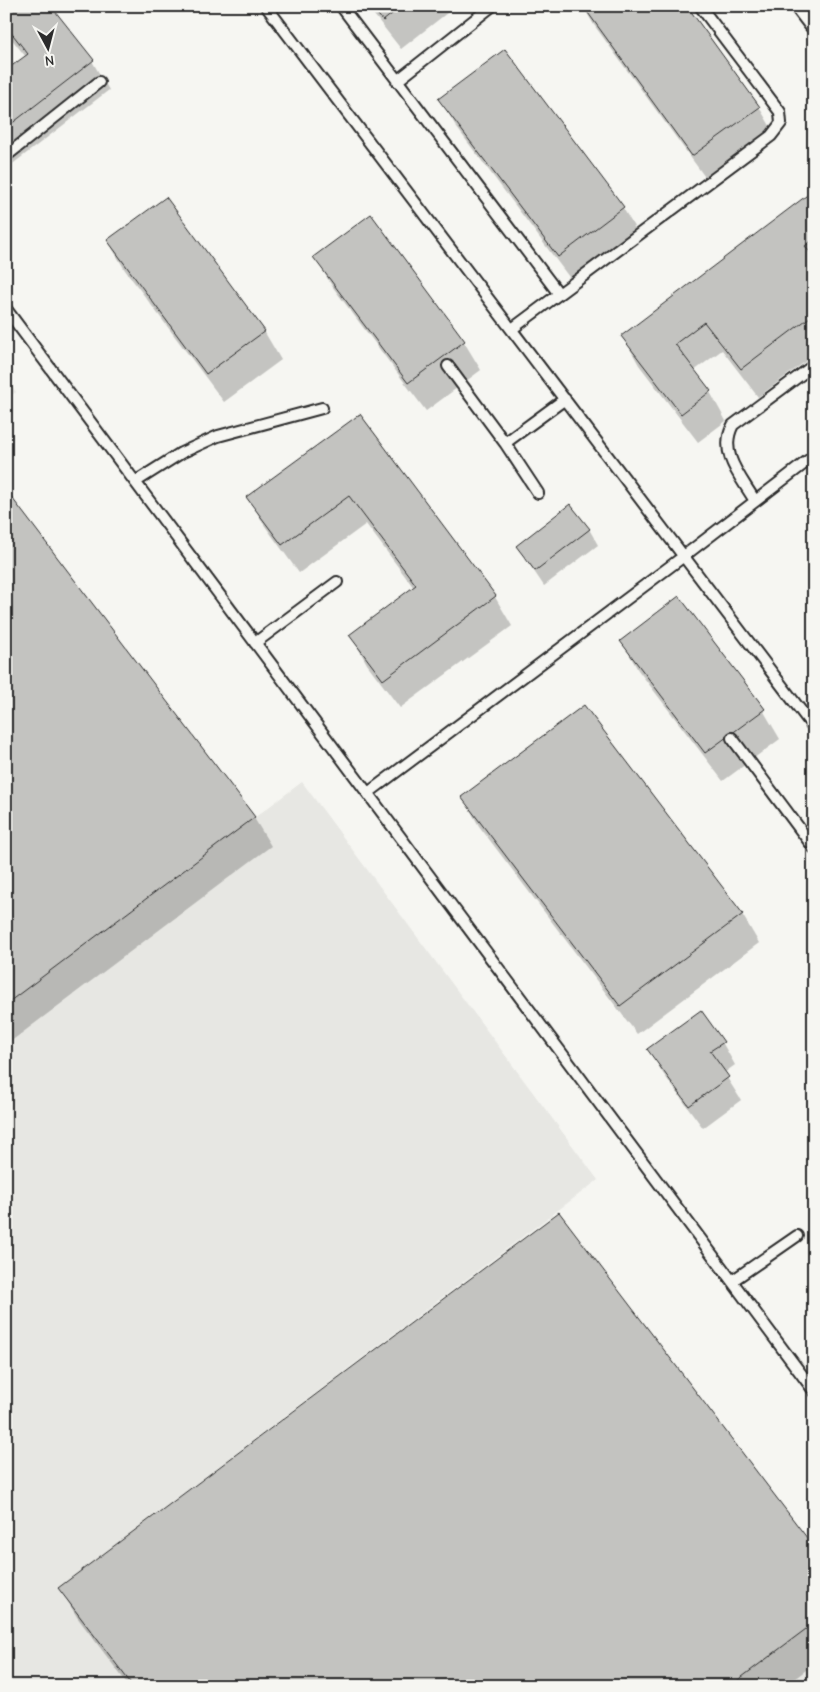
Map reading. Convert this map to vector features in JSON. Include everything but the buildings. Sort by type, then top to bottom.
[{"type":"street","points":[[801,6],[814,23]]},
{"type":"lane","points":[[266,6],[814,728]]},
{"type":"lane","points":[[341,6],[559,294]]},
{"type":"lane","points":[[397,81],[492,6]]},
{"type":"lane","points":[[512,330],[771,136],[781,123],[780,112],[700,6]]},
{"type":"lane","points":[[6,156],[99,82]]},
{"type":"lane","points":[[6,310],[814,1391]]},
{"type":"lane","points":[[755,501],[733,465],[727,449],[726,438],[733,425],[814,365]]},
{"type":"lane","points":[[448,366],[505,443],[538,493]]},
{"type":"lane","points":[[505,443],[565,400]]},
{"type":"lane","points":[[135,482],[181,453],[218,436],[322,408]]},
{"type":"lane","points":[[368,793],[814,456]]},
{"type":"lane","points":[[255,643],[337,582]]},
{"type":"lane","points":[[732,738],[814,848]]},
{"type":"lane","points":[[732,1281],[797,1236]]},
{"type":"shaded area","points":[[6,378],[16,392],[6,399]]},
{"type":"shaded area","points":[[302,782],[598,1180],[59,1587],[133,1686],[6,1686],[6,1004]]},
{"type":"shaded area","points":[[814,1623],[814,1686],[730,1686]]}]
